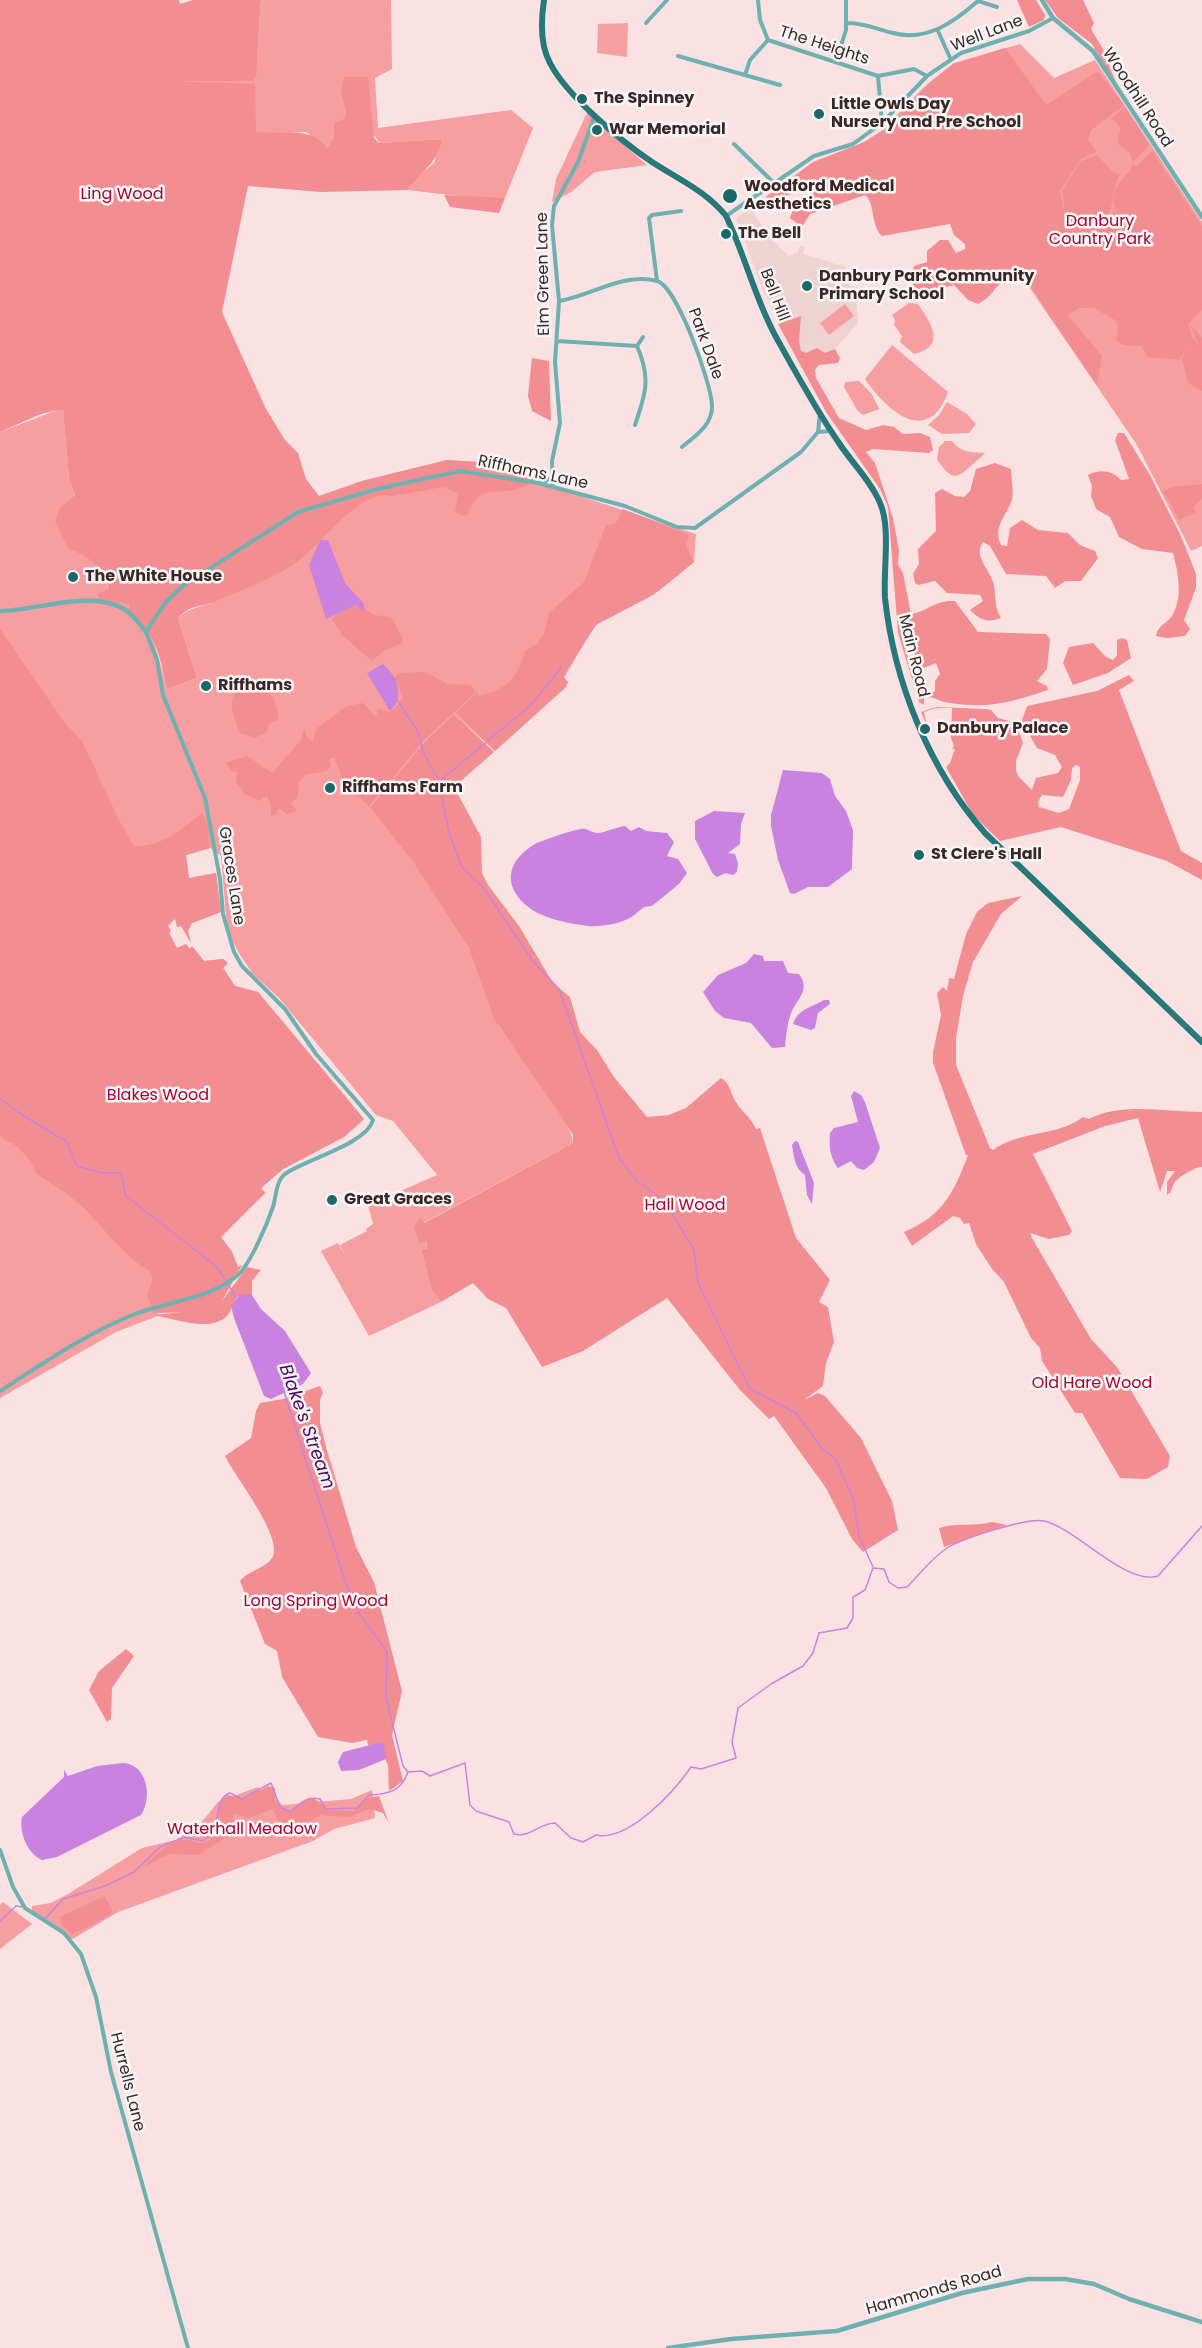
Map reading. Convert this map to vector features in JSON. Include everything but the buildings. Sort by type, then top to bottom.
[{"type":"main road","points":[[544,0],[542,30],[549,62],[559,77],[595,114]]},
{"type":"main road","name":"Bell Hill","points":[[595,114],[651,161],[714,201],[726,216],[764,312],[831,431]]},
{"type":"main road","name":"Main Road","points":[[831,431],[880,503],[884,524],[885,600],[899,664],[914,712],[944,776],[968,814],[985,833],[1202,1042]]},
{"type":"street","points":[[646,23],[667,0]]},
{"type":"street","name":"The Heights","points":[[758,0],[760,20],[768,40],[878,76],[914,69],[927,76]]},
{"type":"street","points":[[836,61],[847,22],[846,0]]},
{"type":"street","name":"Woodhill Road","points":[[1042,0],[1053,18],[1093,51],[1202,217]]},
{"type":"street","points":[[847,22],[865,23],[899,34],[938,31],[954,22],[978,1],[997,7]]},
{"type":"street","name":"Well Lane","points":[[726,216],[814,156],[853,144],[882,123],[927,76],[951,60],[979,46],[1029,31],[1053,18]]},
{"type":"street","points":[[938,31],[951,60]]},
{"type":"street","points":[[744,75],[750,60],[768,40]]},
{"type":"street","points":[[678,56],[780,85]]},
{"type":"street","name":"The Heights","points":[[878,76],[882,123]]},
{"type":"street","name":"Elm Green Lane","points":[[553,487],[552,461],[560,423],[555,374],[559,301],[552,225],[554,206],[578,162],[595,114]]},
{"type":"street","points":[[734,144],[773,182]]},
{"type":"street","points":[[559,301],[580,298],[607,286],[631,280],[657,281],[649,218],[652,215],[681,211]]},
{"type":"street","name":"Park Dale","points":[[657,281],[664,285],[675,298],[707,381],[712,406],[706,427],[681,447]]},
{"type":"street","points":[[637,346],[644,337]]},
{"type":"street","points":[[557,341],[637,346]]},
{"type":"street","points":[[635,425],[646,393],[646,367],[637,346]]},
{"type":"street","points":[[820,412],[818,432],[831,431]]},
{"type":"street","name":"Riffhams Lane","points":[[146,632],[165,603],[184,585],[298,512],[376,489],[460,471],[538,483],[625,506],[677,527],[695,528],[801,452],[818,432]]},
{"type":"street","points":[[538,483],[554,478]]},
{"type":"street","points":[[0,611],[15,611],[60,601],[105,603],[124,609],[146,632]]},
{"type":"street","name":"Graces Lane","points":[[0,1391],[104,1328],[142,1311],[193,1299],[237,1276],[246,1265],[266,1225],[282,1177],[304,1163],[347,1143],[372,1125],[373,1120],[316,1054],[285,1009],[242,966],[234,952],[223,914],[220,879],[205,798],[163,695],[157,660],[146,632]]},
{"type":"street","name":"Hurrells Lane","points":[[0,1850],[13,1887],[25,1908],[64,1933],[81,1954],[96,1997],[111,2072],[188,2348]]},
{"type":"street","name":"Hammonds Road","points":[[668,2348],[731,2339],[837,2331],[962,2293],[1028,2279],[1065,2279],[1094,2284],[1129,2300],[1202,2322]]},
{"type":"shaded area","name":"Danbury Park Community Primary School","points":[[750,208],[772,240],[789,256],[798,252],[800,245],[805,247],[803,254],[846,267],[844,276],[849,285],[855,287],[858,323],[833,351],[805,363],[778,319],[764,293],[736,218]]},
{"type":"shaded area","points":[[320,540],[328,540],[345,583],[364,604],[364,612],[356,605],[326,619],[309,565]]},
{"type":"shaded area","points":[[383,664],[393,675],[398,687],[397,700],[390,711],[367,673]]},
{"type":"shaded area","points":[[783,770],[822,773],[830,779],[835,796],[846,811],[853,830],[852,869],[828,887],[808,887],[794,894],[790,893],[778,860],[771,826],[771,815]]},
{"type":"shaded area","points":[[714,811],[745,813],[741,824],[740,844],[728,853],[735,854],[738,863],[737,872],[733,875],[726,873],[717,877],[713,874],[695,839],[695,821]]},
{"type":"shaded area","points":[[625,826],[631,831],[639,827],[646,831],[667,833],[674,842],[667,856],[678,859],[687,873],[679,884],[652,906],[643,908],[628,919],[617,923],[588,926],[559,921],[537,913],[515,893],[511,875],[513,867],[525,851],[535,844],[576,830],[585,829],[598,833]]},
{"type":"shaded area","points":[[754,954],[763,956],[764,961],[783,961],[788,973],[799,974],[804,985],[802,994],[791,1013],[785,1047],[772,1048],[751,1023],[724,1018],[715,1011],[703,992],[718,975],[746,963]]},
{"type":"shaded area","points":[[824,1000],[829,1000],[830,1004],[818,1013],[815,1028],[811,1030],[793,1024],[801,1012]]},
{"type":"shaded area","points":[[854,1091],[861,1095],[865,1102],[880,1148],[874,1162],[864,1170],[857,1168],[851,1161],[838,1168],[833,1160],[830,1147],[830,1133],[834,1128],[858,1122],[851,1096]]},
{"type":"shaded area","points":[[795,1141],[798,1142],[814,1183],[812,1204],[807,1195],[805,1175],[797,1166],[794,1158],[792,1145]]},
{"type":"shaded area","points":[[240,1294],[252,1295],[261,1309],[285,1331],[311,1373],[303,1384],[271,1399],[264,1396],[231,1306]]},
{"type":"shaded area","points":[[378,1743],[384,1744],[386,1759],[359,1770],[341,1771],[338,1762],[343,1752]]},
{"type":"shaded area","points":[[123,1763],[138,1769],[146,1783],[147,1799],[141,1815],[57,1857],[42,1860],[32,1853],[23,1836],[22,1817],[64,1777],[64,1770],[68,1776],[97,1766]]},
{"type":"green space","name":"Ling Wood","points":[[0,0],[179,0],[180,4],[193,0],[261,0],[256,77],[253,81],[170,81],[255,84],[256,132],[295,132],[314,136],[327,148],[334,137],[334,123],[344,118],[346,113],[341,94],[344,77],[368,77],[374,138],[379,143],[442,139],[433,160],[408,190],[321,192],[248,186],[222,312],[266,409],[285,440],[298,453],[306,479],[319,496],[362,481],[447,460],[495,463],[548,475],[517,489],[490,492],[480,496],[467,515],[463,516],[455,512],[458,493],[443,487],[367,500],[289,567],[238,592],[183,613],[178,618],[197,678],[167,689],[156,646],[145,628],[127,612],[130,605],[121,602],[117,606],[98,599],[99,593],[109,589],[103,573],[89,559],[68,548],[55,521],[61,506],[75,495],[69,478],[63,409],[41,414],[0,432]]},
{"type":"green space","points":[[261,0],[391,0],[392,69],[375,78],[378,128],[511,110],[533,128],[505,198],[475,198],[408,190],[417,177],[434,163],[442,139],[380,143],[341,94],[346,113],[344,118],[334,123],[334,137],[327,148],[306,132],[256,133],[183,83],[166,81],[246,81],[257,60]]},
{"type":"green space","points":[[1017,0],[1036,0],[1045,15],[1044,20],[1029,27]]},
{"type":"green space","points":[[1045,0],[1083,0],[1094,23],[1091,29],[1103,49],[1120,93],[1092,44],[1058,18]]},
{"type":"green space","points":[[628,23],[627,57],[597,53],[598,24]]},
{"type":"green space","name":"Danbury Country Park","points":[[1020,44],[1054,78],[1095,60],[1202,222],[1202,546],[1191,551],[1137,445],[1025,281],[977,204],[892,120],[922,89],[954,63]]},
{"type":"green space","name":"Danbury Country Park","points":[[1005,48],[1046,105],[1098,71],[1122,103],[1123,106],[1091,130],[1088,140],[1097,152],[1081,159],[1060,191],[1068,232],[1062,191],[1081,161],[1097,155],[1114,173],[1120,174],[1108,214],[1099,215],[1099,220],[1111,226],[1113,209],[1119,220],[1114,203],[1117,187],[1131,170],[1131,165],[1137,166],[1152,151],[1202,226],[1202,310],[1188,324],[1192,337],[1199,346],[1190,324],[1202,338],[1202,391],[1188,383],[1182,359],[1189,343],[1180,360],[1147,357],[1142,346],[1123,345],[1116,340],[1118,325],[1115,320],[1094,308],[1079,308],[1068,315],[1102,356],[1097,385],[1054,322],[1057,320],[1053,321],[1024,275],[1016,275],[1003,280],[978,304],[968,300],[954,285],[931,291],[921,297],[916,296],[911,279],[914,266],[927,262],[927,251],[940,240],[948,240],[956,253],[965,249],[965,244],[954,235],[950,224],[882,236],[876,226],[871,204],[865,195],[810,214],[802,227],[790,218],[794,206],[817,190],[810,180],[784,198],[788,205],[780,211],[766,197],[763,199],[813,162],[864,142],[891,125],[930,82],[953,64]]},
{"type":"green space","points":[[1125,107],[1149,145],[1133,162],[1129,152],[1119,145],[1118,136],[1121,129],[1114,120],[1110,119]]},
{"type":"green space","points":[[587,113],[647,165],[595,172],[571,192],[552,202],[556,179]]},
{"type":"green space","points":[[444,195],[505,198],[499,213],[450,207]]},
{"type":"green space","points":[[909,303],[918,304],[933,333],[931,345],[914,354],[900,342],[902,336],[894,325],[895,320],[892,315]]},
{"type":"green space","points":[[845,304],[854,316],[829,335],[820,323]]},
{"type":"green space","points":[[801,316],[799,341],[801,351],[806,353],[817,348],[825,353],[835,349],[840,358],[838,363],[819,365],[815,370],[816,378],[839,418],[866,430],[883,425],[894,427],[903,434],[920,433],[930,437],[933,450],[929,453],[873,449],[866,452],[875,463],[893,518],[899,550],[898,564],[903,573],[911,614],[941,602],[955,601],[978,632],[1046,634],[1050,639],[1047,669],[1037,681],[1047,686],[1048,690],[989,705],[964,705],[928,697],[924,697],[924,705],[919,702],[898,633],[888,507],[880,489],[826,412],[778,324]],"holes":[[[903,616],[909,624],[911,646],[921,669],[936,663],[940,674],[935,681],[935,691],[928,696],[918,683],[908,658],[902,632]]]},
{"type":"green space","points":[[892,345],[948,392],[940,409],[930,418],[918,421],[895,412],[865,379]]},
{"type":"green space","points":[[532,358],[549,361],[551,421],[532,411],[528,396]]},
{"type":"green space","points":[[859,381],[872,394],[879,409],[863,415],[857,410],[844,387],[845,382]]},
{"type":"green space","points":[[947,402],[967,414],[976,424],[969,433],[942,434],[928,425],[939,415]]},
{"type":"green space","points":[[63,408],[69,478],[75,495],[61,506],[99,566],[109,589],[121,602],[130,605],[135,617],[153,637],[167,689],[197,678],[178,618],[219,599],[274,566],[327,530],[360,503],[321,496],[362,481],[447,460],[495,463],[549,486],[696,534],[694,562],[659,591],[601,621],[593,628],[564,678],[568,682],[566,687],[495,751],[454,714],[428,738],[370,807],[410,855],[458,929],[473,957],[493,1014],[505,1035],[555,1105],[571,1133],[573,1143],[423,1223],[421,1218],[427,1248],[421,1250],[432,1291],[441,1302],[369,1336],[321,1251],[338,1243],[346,1257],[340,1245],[367,1231],[366,1229],[373,1224],[368,1205],[437,1175],[393,1121],[376,1115],[279,998],[253,974],[240,955],[231,938],[226,916],[221,856],[210,848],[186,855],[189,878],[216,873],[221,912],[192,923],[188,931],[191,943],[181,926],[177,927],[176,919],[173,919],[168,926],[177,948],[186,944],[190,949],[192,946],[204,961],[223,959],[228,963],[223,968],[235,986],[258,992],[364,1119],[344,1137],[283,1169],[261,1188],[265,1193],[221,1237],[232,1252],[238,1267],[242,1265],[195,1312],[156,1313],[160,1315],[116,1332],[0,1398],[0,432]]},
{"type":"green space","points":[[1118,433],[1124,433],[1150,475],[1181,536],[1196,574],[1196,588],[1184,620],[1190,629],[1185,636],[1167,638],[1156,636],[1159,629],[1173,614],[1178,600],[1178,576],[1173,553],[1142,549],[1119,537],[1110,517],[1096,509],[1091,496],[1092,486],[1088,475],[1092,473],[1101,471],[1114,474],[1121,480],[1129,479],[1115,440]]},
{"type":"green space","points":[[945,441],[952,441],[959,448],[967,451],[985,453],[959,475],[951,475],[937,460],[939,447]]},
{"type":"green space","points":[[995,463],[1011,469],[1013,488],[1010,505],[999,526],[1001,545],[1007,546],[1010,528],[1022,520],[1038,530],[1068,533],[1080,545],[1095,551],[1098,558],[1081,581],[1065,581],[1055,588],[1046,576],[1006,574],[990,546],[983,542],[980,547],[981,557],[993,582],[997,609],[1001,618],[988,620],[977,616],[970,610],[983,601],[980,595],[947,593],[935,581],[918,585],[915,583],[913,574],[919,564],[918,549],[936,531],[935,493],[942,489],[955,496],[964,497],[970,491],[976,469]]},
{"type":"green space","points":[[1202,484],[1202,499],[1193,507],[1196,513],[1179,520],[1163,491],[1174,487]]},
{"type":"green space","points":[[623,509],[689,535],[686,546],[694,562],[653,595],[596,625],[563,676],[568,682],[566,687],[495,751],[456,713],[477,693],[479,696],[497,690],[515,676],[525,651],[537,644],[544,634],[549,613],[584,582],[606,525],[616,523]]},
{"type":"green space","points":[[356,605],[361,606],[363,612],[364,608],[374,615],[391,617],[403,639],[401,644],[383,651],[372,661],[342,635],[332,619],[340,610]]},
{"type":"green space","name":"Blakes Wood","points":[[0,629],[65,723],[82,741],[118,818],[134,846],[144,846],[162,840],[179,831],[202,813],[208,827],[210,848],[186,855],[189,878],[216,873],[221,912],[192,923],[188,931],[191,943],[181,926],[177,927],[175,919],[168,926],[171,931],[169,933],[177,948],[186,944],[190,949],[192,946],[204,961],[223,959],[228,963],[223,968],[235,986],[258,992],[364,1119],[344,1137],[283,1169],[261,1188],[265,1193],[221,1237],[232,1252],[238,1267],[242,1265],[222,1301],[247,1267],[261,1270],[252,1281],[252,1295],[238,1296],[226,1317],[210,1324],[191,1323],[154,1315],[182,1312],[153,1313],[147,1294],[153,1279],[150,1271],[125,1252],[79,1204],[36,1173],[30,1162],[14,1144],[0,1136]]},
{"type":"green space","points":[[1122,638],[1127,640],[1131,658],[1108,673],[1073,685],[1063,663],[1069,647],[1093,643],[1106,657],[1113,660],[1117,655],[1117,640]]},
{"type":"green space","points":[[425,672],[448,684],[470,685],[476,692],[425,739],[369,806],[344,783],[334,757],[329,760],[331,766],[327,771],[305,775],[299,782],[298,796],[291,803],[297,811],[287,814],[279,808],[275,815],[271,815],[271,805],[267,796],[259,801],[245,794],[236,782],[237,772],[231,771],[226,763],[247,756],[272,773],[301,740],[304,729],[308,739],[313,741],[316,729],[347,706],[363,703],[376,717],[378,709],[389,712],[396,708],[403,697],[394,678],[400,673]]},
{"type":"green space","points":[[1129,675],[1134,681],[1119,690],[1181,851],[1202,863],[1202,880],[1167,861],[1061,827],[1000,841],[973,815],[946,767],[955,749],[952,749],[954,746],[951,738],[952,708],[936,708],[924,712],[927,725],[921,712],[936,707],[986,709],[991,710],[998,718],[1016,723],[1023,743],[1016,761],[1016,770],[1018,776],[1032,790],[1036,778],[1058,773],[1062,767],[1055,755],[1037,748],[1026,729],[1022,720],[1027,706],[1097,691]],"holes":[[[1076,765],[1080,767],[1080,780],[1069,809],[1059,813],[1039,807],[1038,802],[1042,795],[1063,797],[1071,780],[1072,768]]]},
{"type":"green space","points":[[248,679],[267,688],[274,700],[279,719],[269,724],[267,732],[255,738],[240,733],[232,704],[236,691]]},
{"type":"green space","name":"Hall Wood","points":[[454,714],[494,752],[454,787],[481,837],[482,873],[488,885],[519,926],[553,983],[570,997],[580,1032],[597,1050],[614,1077],[647,1117],[669,1115],[686,1108],[721,1078],[727,1083],[738,1106],[756,1129],[760,1128],[796,1238],[830,1280],[819,1302],[828,1307],[834,1342],[826,1363],[823,1386],[804,1400],[818,1393],[825,1396],[861,1438],[892,1501],[898,1530],[863,1552],[852,1539],[826,1488],[774,1416],[769,1419],[740,1390],[667,1298],[583,1351],[542,1367],[506,1308],[488,1299],[473,1283],[441,1302],[432,1291],[421,1250],[427,1248],[426,1241],[419,1243],[414,1226],[421,1217],[424,1223],[573,1143],[573,1135],[494,1019],[469,948],[414,863],[370,807],[428,738]]},
{"type":"green space","name":"Old Hare Wood","points":[[1022,896],[1001,914],[973,962],[963,996],[956,1038],[956,1065],[990,1148],[993,1150],[1015,1139],[1062,1128],[1083,1117],[1089,1119],[1116,1111],[1144,1109],[1202,1112],[1202,1167],[1180,1177],[1167,1195],[1167,1182],[1175,1171],[1167,1171],[1160,1192],[1138,1118],[1105,1126],[1033,1154],[1072,1231],[1069,1235],[1049,1239],[1030,1233],[1032,1238],[1091,1339],[1117,1367],[1170,1456],[1168,1467],[1147,1479],[1120,1478],[1082,1413],[1075,1413],[1042,1361],[1040,1348],[1031,1338],[1004,1282],[992,1269],[976,1244],[969,1223],[964,1224],[960,1218],[953,1216],[912,1246],[904,1232],[917,1226],[938,1210],[958,1180],[968,1155],[966,1155],[933,1063],[933,1052],[941,1015],[937,993],[943,987],[947,991],[949,978],[954,979],[966,934],[977,912],[988,903]]},
{"type":"green space","name":"Long Spring Wood","points":[[320,1386],[323,1392],[320,1400],[320,1423],[326,1447],[356,1547],[374,1582],[402,1691],[392,1735],[403,1781],[389,1791],[388,1764],[368,1745],[367,1740],[352,1743],[318,1737],[282,1677],[277,1651],[265,1644],[240,1581],[270,1560],[274,1547],[271,1534],[256,1506],[225,1456],[251,1438],[256,1411],[260,1403],[283,1399]]},
{"type":"green space","points":[[992,1522],[1007,1525],[944,1547],[939,1528]]},
{"type":"green space","points":[[126,1649],[134,1656],[112,1688],[111,1719],[107,1722],[89,1690],[99,1671]]},
{"type":"green space","points":[[268,1786],[275,1788],[276,1803],[291,1813],[302,1802],[310,1798],[317,1800],[328,1810],[353,1811],[368,1798],[379,1796],[389,1823],[383,1813],[370,1809],[349,1817],[320,1815],[297,1831],[277,1819],[273,1809],[249,1818],[233,1813],[233,1833],[198,1855],[169,1854],[144,1867],[163,1849],[175,1842],[187,1840],[201,1843],[210,1840],[218,1824],[219,1808],[223,1798],[228,1795],[245,1799]]},
{"type":"green space","name":"Waterhall Meadow","points":[[258,1787],[283,1805],[351,1799],[372,1790],[375,1818],[334,1829],[313,1841],[118,1912],[71,1940],[32,1912],[32,1906],[51,1903],[142,1848],[176,1840],[201,1823],[218,1802]]},
{"type":"green space","points":[[104,1896],[112,1909],[111,1915],[72,1935],[61,1923],[60,1917]]},
{"type":"green space","points":[[3,1902],[32,1924],[0,1949],[0,1905]]},
{"type":"waterway","points":[[561,668],[532,704],[439,782],[449,833],[462,867],[482,886],[532,960],[559,989],[619,1158],[637,1181],[658,1196],[672,1213],[694,1250],[698,1283],[750,1389],[796,1413],[821,1447],[836,1460],[853,1498],[859,1536],[873,1567]]},
{"type":"waterway","points":[[397,700],[418,732],[424,754],[439,781]]},
{"type":"waterway","name":"Blake's Stream","points":[[0,1098],[19,1113],[67,1142],[77,1166],[102,1173],[121,1173],[126,1196],[217,1267],[236,1297]]},
{"type":"waterway","name":"Blake's Stream","points":[[284,1392],[344,1578],[360,1615],[387,1651],[386,1697],[403,1766],[408,1772]]},
{"type":"waterway","points":[[42,1918],[46,1918],[63,1899],[105,1886],[134,1872],[160,1847],[185,1837],[203,1841],[214,1828],[221,1801],[225,1796],[230,1793],[242,1799],[271,1783],[280,1807],[291,1812],[300,1803],[311,1798],[320,1799],[326,1809],[357,1808],[369,1795],[388,1793],[398,1788],[408,1772],[422,1771],[430,1776],[465,1763],[470,1805],[476,1811],[509,1822],[514,1834],[525,1834],[544,1825],[555,1823],[571,1838],[583,1842],[596,1835],[609,1835],[622,1831],[636,1823],[662,1801],[691,1767],[701,1769],[736,1758],[732,1742],[738,1708],[771,1684],[803,1666],[813,1653],[819,1633],[847,1628],[853,1618],[853,1597],[865,1590],[873,1568],[884,1569],[889,1582],[898,1588],[907,1587],[936,1557],[955,1544],[980,1534],[1024,1522],[1044,1521],[1071,1534],[1131,1573],[1145,1577],[1158,1576],[1202,1526]]},
{"type":"waterway","points":[[0,1921],[16,1906],[23,1907]]},
{"type":"place","name":"The Spinney","points":[[582,99]]},
{"type":"place","name":"Little Owls Day Nursery and Pre School","points":[[819,114]]},
{"type":"place","name":"War Memorial","points":[[597,130]]},
{"type":"place","name":"Woodford Medical Aesthetics","points":[[730,196]]},
{"type":"place","name":"The Bell","points":[[726,234]]},
{"type":"place","name":"Danbury Park Community Primary School","points":[[807,286]]},
{"type":"place","name":"The White House","points":[[73,577]]},
{"type":"place","name":"Riffhams","points":[[206,686]]},
{"type":"place","name":"Danbury Palace","points":[[925,729]]},
{"type":"place","name":"Riffhams Farm","points":[[330,788]]},
{"type":"place","name":"St Clere's Hall","points":[[919,855]]},
{"type":"place","name":"Great Graces","points":[[332,1200]]}]
